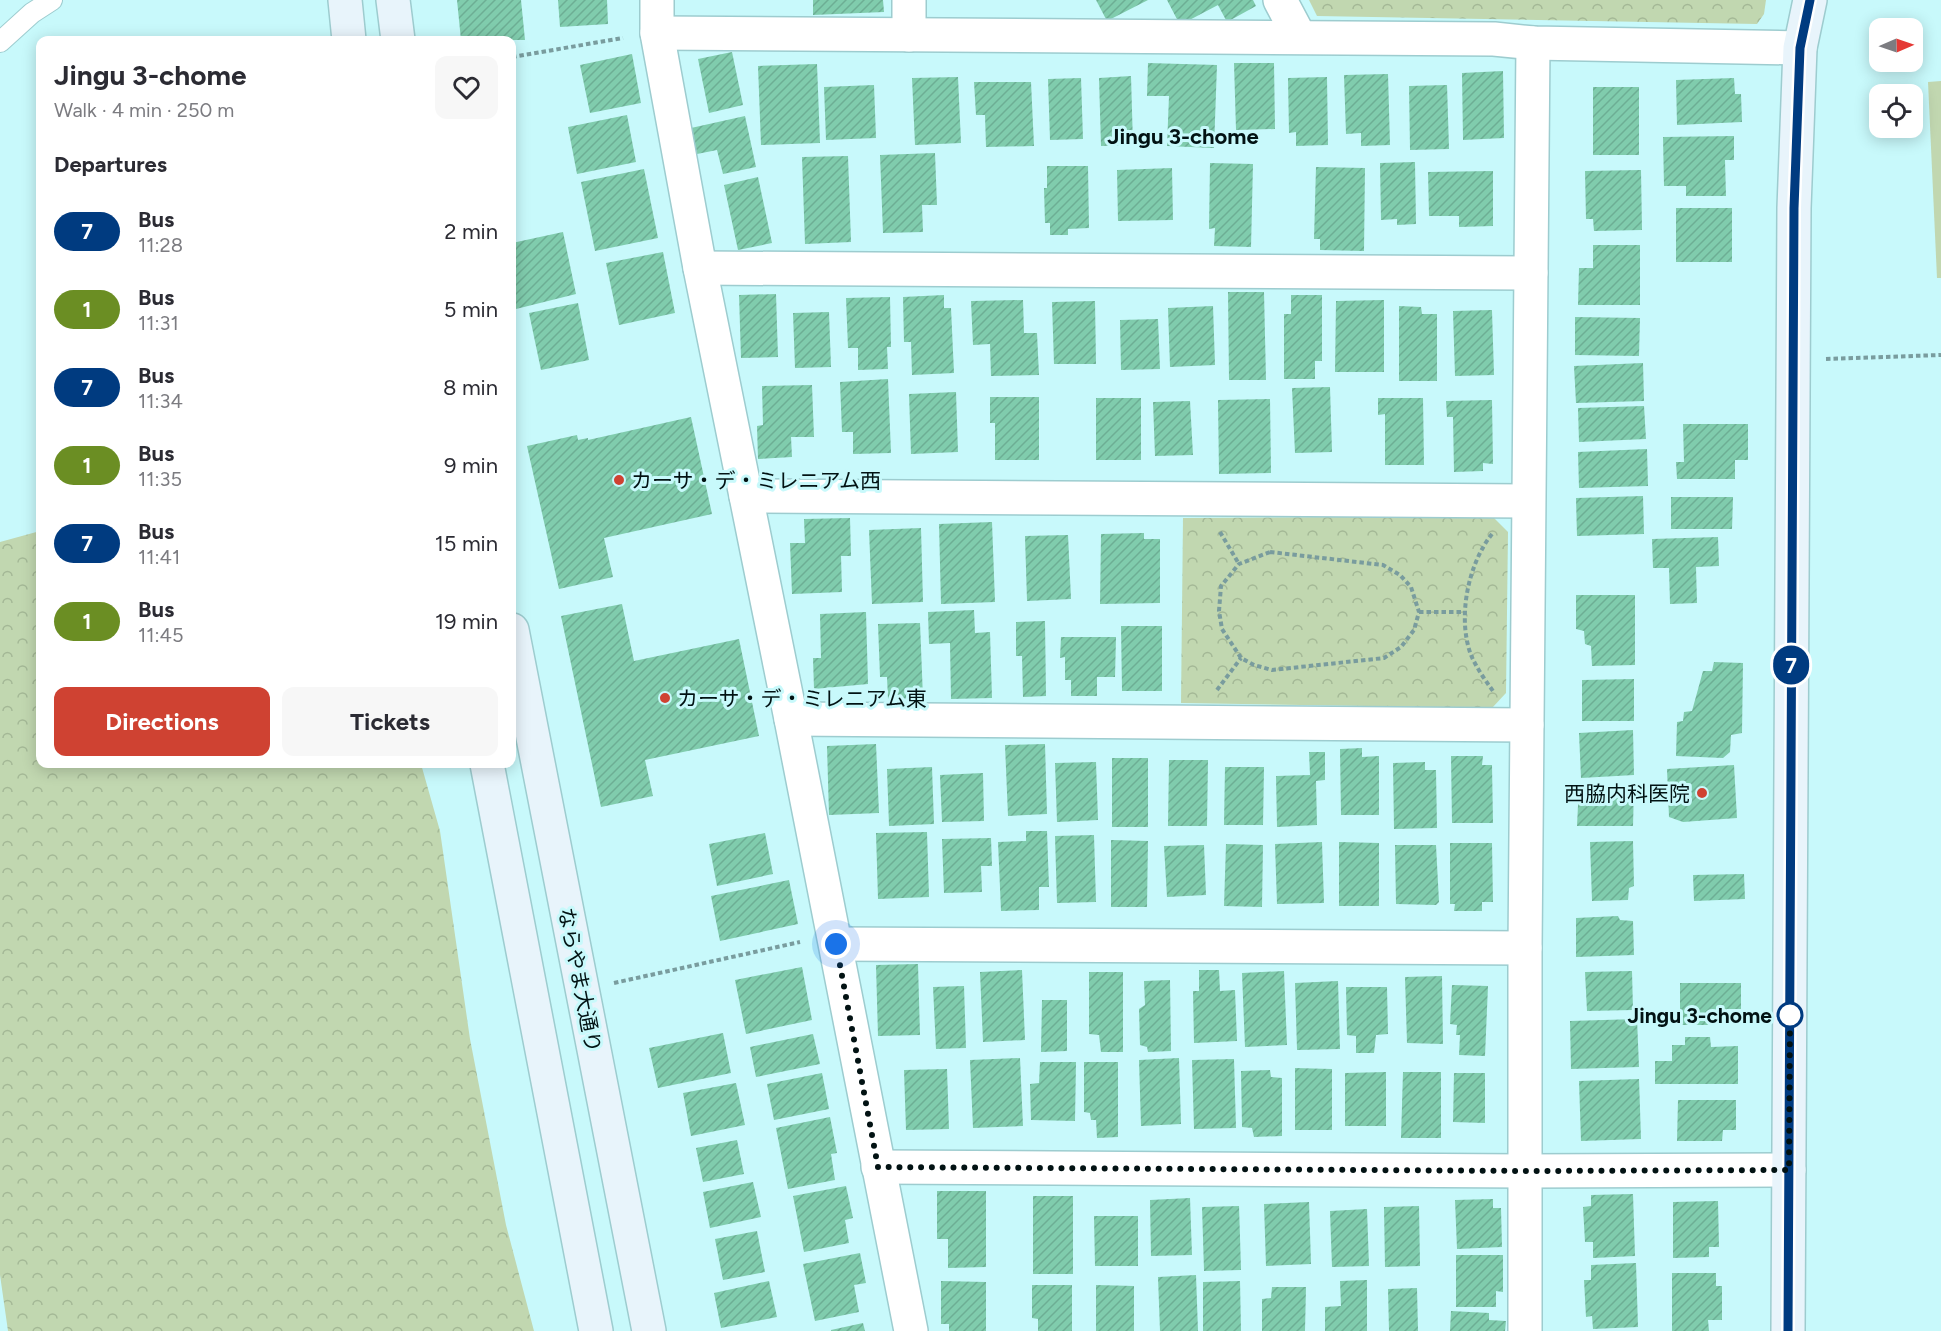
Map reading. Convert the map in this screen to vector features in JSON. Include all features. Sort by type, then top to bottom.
[{"type":"street","points":[[345,0],[349,36]]},
{"type":"street","points":[[393,0],[398,36]]},
{"type":"street","points":[[657,0],[657,33],[700,268],[911,1331]]},
{"type":"street","points":[[909,0],[909,35]]},
{"type":"street","points":[[1280,0],[1299,36]]},
{"type":"street","points":[[1788,1331],[1794,208],[1800,48],[1810,0]]},
{"type":"street","points":[[657,33],[1299,36],[1800,48]]},
{"type":"street","points":[[1525,1331],[1525,948],[1533,43]]},
{"type":"street","points":[[700,268],[1531,273]]},
{"type":"street","points":[[746,496],[1528,501]]},
{"type":"street","name":"ならやま大通り","points":[[516,650],[649,1331]]},
{"type":"street","points":[[791,719],[1527,725]]},
{"type":"street","points":[[488,768],[596,1331]]},
{"type":"street","points":[[836,944],[1525,948]]},
{"type":"street","points":[[878,1167],[1526,1171],[1789,1170]]},
{"type":"lane","points":[[0,42],[52,0]]},
{"type":"path","points":[[516,56],[657,33]]},
{"type":"path","points":[[1826,359],[1941,355]]},
{"type":"path","points":[[1527,725],[1499,699],[1485,680],[1471,654],[1464,612],[1475,563],[1482,547],[1497,529],[1528,501]]},
{"type":"path","points":[[1269,552],[1383,565],[1400,575],[1411,587],[1419,612],[1414,630],[1401,647],[1384,658],[1272,670],[1254,665],[1241,658],[1222,629],[1219,611],[1221,586],[1232,571],[1239,564],[1269,552]]},
{"type":"path","points":[[1419,612],[1464,612]]},
{"type":"path","points":[[612,983],[816,939],[836,944]]},
{"type":"green space","points":[[1309,0],[1766,0],[1764,14],[1757,24],[1317,16]]},
{"type":"green space","points":[[1941,81],[1941,278],[1937,278],[1928,82]]},
{"type":"green space","points":[[1492,516],[1508,532],[1506,693],[1492,708],[1181,703],[1183,518]]},
{"type":"green space","points":[[36,532],[36,768],[422,768],[440,831],[470,1039],[506,1225],[534,1331],[8,1331],[0,1275],[0,542]]},
{"type":"building","points":[[457,0],[521,0],[525,40],[516,40],[516,36],[461,36]]},
{"type":"building","points":[[558,0],[607,0],[608,24],[560,27]]},
{"type":"building","points":[[813,0],[883,0],[884,12],[813,15]]},
{"type":"building","points":[[1096,0],[1148,0],[1107,21]]},
{"type":"building","points":[[1167,0],[1253,0],[1256,6],[1227,22],[1218,5],[1180,25]]},
{"type":"building","points":[[732,52],[743,105],[709,113],[698,59]]},
{"type":"building","points":[[632,54],[641,103],[590,113],[580,65]]},
{"type":"building","points":[[1148,63],[1217,65],[1214,148],[1167,146],[1169,96],[1147,96]]},
{"type":"building","points":[[1234,63],[1274,63],[1275,129],[1236,130]]},
{"type":"building","points":[[817,64],[820,143],[761,145],[758,66]]},
{"type":"building","points":[[1503,71],[1504,138],[1463,140],[1462,73]]},
{"type":"building","points":[[1388,74],[1390,145],[1361,146],[1361,133],[1346,134],[1344,75]]},
{"type":"building","points":[[1131,76],[1133,145],[1101,146],[1099,78]]},
{"type":"building","points":[[958,77],[961,143],[915,145],[912,78]]},
{"type":"building","points":[[1327,77],[1328,145],[1296,146],[1296,132],[1289,133],[1288,78]]},
{"type":"building","points":[[1081,78],[1083,139],[1050,140],[1048,79]]},
{"type":"building","points":[[1734,78],[1735,94],[1741,94],[1742,122],[1677,125],[1676,80]]},
{"type":"building","points":[[974,82],[1031,82],[1034,146],[986,147],[985,115],[976,115]]},
{"type":"building","points":[[874,85],[876,138],[826,140],[824,87]]},
{"type":"building","points":[[1447,85],[1449,149],[1410,150],[1409,86]]},
{"type":"building","points":[[1593,87],[1639,87],[1639,155],[1593,155]]},
{"type":"building","points":[[627,115],[636,162],[577,174],[568,127]]},
{"type":"building","points":[[745,116],[756,167],[723,174],[717,150],[697,154],[691,128]]},
{"type":"building","points":[[1734,136],[1734,160],[1725,160],[1726,196],[1686,196],[1686,186],[1664,186],[1663,137]]},
{"type":"building","points":[[935,153],[937,205],[922,205],[923,232],[883,233],[880,155]]},
{"type":"building","points":[[848,156],[851,242],[805,244],[802,157]]},
{"type":"building","points":[[1415,162],[1416,224],[1397,225],[1397,219],[1381,220],[1380,163]]},
{"type":"building","points":[[1210,163],[1253,164],[1251,247],[1214,246],[1215,228],[1209,229]]},
{"type":"building","points":[[1047,166],[1088,166],[1089,228],[1068,229],[1068,235],[1050,235],[1050,223],[1045,223],[1044,188],[1047,188]]},
{"type":"building","points":[[1316,167],[1365,168],[1364,251],[1320,250],[1320,239],[1314,239]]},
{"type":"building","points":[[1172,168],[1173,220],[1118,221],[1117,170]]},
{"type":"building","points":[[644,169],[658,238],[595,251],[581,182]]},
{"type":"building","points":[[1641,170],[1642,230],[1594,231],[1593,219],[1586,219],[1585,171]]},
{"type":"building","points":[[1493,171],[1493,226],[1459,227],[1459,216],[1429,216],[1428,172]]},
{"type":"building","points":[[758,177],[772,243],[738,250],[724,185]]},
{"type":"building","points":[[1676,208],[1732,208],[1732,262],[1676,262]]},
{"type":"building","points":[[563,232],[576,294],[516,309],[516,242]]},
{"type":"building","points":[[1593,245],[1640,245],[1640,305],[1578,305],[1579,268],[1593,268]]},
{"type":"building","points":[[663,252],[675,313],[619,325],[606,263]]},
{"type":"building","points":[[1228,292],[1264,292],[1266,380],[1229,380]]},
{"type":"building","points":[[776,294],[778,357],[741,358],[739,295]]},
{"type":"building","points":[[944,295],[944,308],[951,308],[954,373],[912,375],[911,342],[904,342],[903,297]]},
{"type":"building","points":[[1291,295],[1322,295],[1322,361],[1315,361],[1315,379],[1284,379],[1284,314],[1291,314]]},
{"type":"building","points":[[890,297],[891,347],[887,347],[888,369],[858,370],[858,348],[848,348],[846,298]]},
{"type":"building","points":[[1023,300],[1024,333],[1037,333],[1039,375],[991,376],[990,344],[973,345],[971,301]]},
{"type":"building","points":[[1384,300],[1384,372],[1335,372],[1336,301]]},
{"type":"building","points":[[1095,301],[1096,364],[1054,364],[1052,302]]},
{"type":"building","points":[[578,303],[589,360],[541,370],[529,313]]},
{"type":"building","points":[[1213,306],[1215,365],[1170,367],[1168,308]]},
{"type":"building","points":[[1399,306],[1421,307],[1422,314],[1437,314],[1437,381],[1399,381]]},
{"type":"building","points":[[1492,310],[1494,375],[1455,376],[1453,311]]},
{"type":"building","points":[[829,312],[831,367],[795,368],[793,313]]},
{"type":"building","points":[[1575,317],[1640,318],[1639,356],[1575,355]]},
{"type":"building","points":[[1158,319],[1160,369],[1121,370],[1120,320]]},
{"type":"building","points":[[1643,363],[1644,401],[1576,403],[1574,366]]},
{"type":"building","points":[[888,379],[891,453],[853,454],[853,432],[842,432],[840,382]]},
{"type":"building","points":[[812,385],[814,437],[791,437],[792,457],[758,459],[757,426],[763,425],[762,386]]},
{"type":"building","points":[[1330,387],[1332,452],[1295,453],[1292,388]]},
{"type":"building","points":[[956,392],[958,452],[911,454],[909,394]]},
{"type":"building","points":[[990,397],[1039,397],[1039,460],[995,460],[995,423],[990,423]]},
{"type":"building","points":[[1096,398],[1141,398],[1141,460],[1096,460]]},
{"type":"building","points":[[1378,398],[1423,398],[1424,465],[1385,465],[1385,414],[1378,415]]},
{"type":"building","points":[[1270,399],[1271,473],[1219,474],[1218,400]]},
{"type":"building","points":[[1492,400],[1493,464],[1483,463],[1483,471],[1454,472],[1453,417],[1447,417],[1446,401]]},
{"type":"building","points":[[1190,401],[1193,455],[1155,456],[1153,402]]},
{"type":"building","points":[[1644,406],[1646,439],[1579,442],[1578,408]]},
{"type":"building","name":"カーサ・デ・ミレニアム西","points":[[691,417],[712,514],[604,538],[613,577],[559,589],[527,446],[577,435],[578,440],[588,438],[588,440]]},
{"type":"building","points":[[1683,424],[1748,424],[1748,460],[1735,460],[1735,479],[1677,479],[1676,462],[1684,462]]},
{"type":"building","points":[[1647,449],[1648,486],[1579,488],[1578,452]]},
{"type":"building","points":[[1643,496],[1644,534],[1577,536],[1576,498]]},
{"type":"building","points":[[1671,497],[1733,497],[1732,529],[1671,529]]},
{"type":"building","points":[[850,518],[851,556],[841,556],[842,592],[792,594],[790,543],[805,543],[804,519]]},
{"type":"building","points":[[992,522],[995,602],[941,604],[939,524]]},
{"type":"building","points":[[921,528],[923,602],[872,604],[869,530]]},
{"type":"building","points":[[1144,533],[1144,539],[1160,539],[1160,603],[1100,604],[1101,534]]},
{"type":"building","points":[[1068,535],[1071,599],[1027,601],[1025,536]]},
{"type":"building","points":[[1718,537],[1719,566],[1696,567],[1697,603],[1670,604],[1669,568],[1653,568],[1652,539]]},
{"type":"building","points":[[1576,595],[1635,595],[1635,665],[1592,666],[1591,646],[1585,644],[1584,631],[1576,629]]},
{"type":"building","name":"カーサ・デ・ミレニアム東","points":[[622,604],[634,661],[739,639],[759,736],[645,760],[653,796],[601,807],[561,616]]},
{"type":"building","points":[[974,610],[975,633],[990,632],[992,698],[951,699],[950,643],[929,644],[928,612]]},
{"type":"building","points":[[866,612],[868,684],[814,689],[813,658],[821,658],[820,614]]},
{"type":"building","points":[[1045,621],[1046,696],[1023,697],[1022,656],[1016,656],[1016,622]]},
{"type":"building","points":[[920,623],[923,698],[888,699],[887,677],[880,677],[878,624]]},
{"type":"building","points":[[1121,626],[1162,626],[1162,691],[1122,691]]},
{"type":"building","points":[[1061,637],[1116,637],[1115,677],[1097,677],[1097,696],[1071,696],[1071,680],[1065,680],[1065,657],[1060,658]]},
{"type":"building","points":[[1714,662],[1743,663],[1742,733],[1731,735],[1730,752],[1723,758],[1676,756],[1677,722],[1683,721],[1684,712],[1692,711],[1703,671],[1712,671]]},
{"type":"building","points":[[1634,679],[1634,721],[1582,721],[1582,680]]},
{"type":"building","points":[[1633,730],[1634,775],[1581,778],[1579,733]]},
{"type":"building","points":[[876,744],[879,813],[829,815],[827,746]]},
{"type":"building","points":[[1045,744],[1047,814],[1008,816],[1005,745]]},
{"type":"building","points":[[1362,748],[1362,757],[1379,756],[1379,815],[1341,815],[1340,749]]},
{"type":"building","points":[[1309,752],[1325,752],[1325,780],[1316,781],[1317,825],[1277,827],[1276,776],[1310,775]]},
{"type":"building","points":[[1451,756],[1483,756],[1482,765],[1492,765],[1493,823],[1452,823]]},
{"type":"building","points":[[1112,758],[1148,758],[1148,827],[1112,827]]},
{"type":"building","points":[[1169,760],[1208,760],[1207,826],[1168,826]]},
{"type":"building","points":[[1096,762],[1098,820],[1057,822],[1055,763]]},
{"type":"building","points":[[1425,762],[1425,770],[1436,770],[1437,828],[1394,829],[1393,763]]},
{"type":"building","name":"西脇内科医院","points":[[1734,765],[1737,818],[1683,822],[1669,817],[1667,769]]},
{"type":"building","points":[[932,767],[934,824],[889,826],[887,769]]},
{"type":"building","points":[[1225,767],[1264,767],[1263,825],[1224,825]]},
{"type":"building","points":[[983,773],[984,821],[942,822],[940,775]]},
{"type":"building","points":[[1579,785],[1634,787],[1633,826],[1577,826]]},
{"type":"building","points":[[1026,831],[1047,831],[1049,887],[1039,887],[1039,910],[1001,911],[998,842],[1026,841]]},
{"type":"building","points":[[927,832],[929,897],[878,899],[876,833]]},
{"type":"building","points":[[765,833],[773,874],[717,886],[709,844]]},
{"type":"building","points":[[1094,835],[1096,902],[1057,903],[1055,836]]},
{"type":"building","points":[[991,838],[992,866],[981,866],[982,892],[944,893],[942,839]]},
{"type":"building","points":[[1111,840],[1148,841],[1147,907],[1111,907]]},
{"type":"building","points":[[1633,841],[1634,886],[1629,888],[1628,900],[1592,901],[1590,842]]},
{"type":"building","points":[[1322,842],[1324,903],[1277,904],[1275,844]]},
{"type":"building","points":[[1339,842],[1379,843],[1379,906],[1339,906]]},
{"type":"building","points":[[1450,843],[1492,843],[1493,902],[1482,902],[1482,911],[1454,911],[1455,904],[1450,904]]},
{"type":"building","points":[[1226,844],[1263,845],[1262,907],[1224,906]]},
{"type":"building","points":[[1204,845],[1206,895],[1167,897],[1164,846]]},
{"type":"building","points":[[1395,845],[1436,845],[1439,902],[1436,905],[1396,904]]},
{"type":"building","points":[[1744,874],[1745,899],[1694,901],[1693,875]]},
{"type":"building","points":[[789,880],[798,924],[720,941],[711,896]]},
{"type":"building","points":[[1618,916],[1620,920],[1633,921],[1634,955],[1576,957],[1576,918]]},
{"type":"building","points":[[918,964],[920,1035],[878,1036],[876,965]]},
{"type":"building","points":[[802,967],[812,1020],[746,1034],[735,980]]},
{"type":"building","points":[[1022,970],[1025,1040],[983,1042],[980,972]]},
{"type":"building","points":[[1199,970],[1219,970],[1220,991],[1235,990],[1237,1041],[1194,1043],[1193,991],[1199,991]]},
{"type":"building","points":[[1284,971],[1287,1045],[1245,1047],[1242,973]]},
{"type":"building","points":[[1632,971],[1633,1010],[1587,1011],[1585,972]]},
{"type":"building","points":[[1089,972],[1123,972],[1123,1052],[1101,1052],[1099,1035],[1089,1034]]},
{"type":"building","points":[[1442,976],[1443,1044],[1407,1043],[1405,977]]},
{"type":"building","points":[[1170,980],[1171,1051],[1148,1052],[1147,1047],[1140,1045],[1139,1009],[1145,1005],[1144,981]]},
{"type":"building","points":[[1338,981],[1340,1049],[1297,1050],[1295,983]]},
{"type":"building","points":[[1680,983],[1741,983],[1741,1009],[1727,1009],[1727,1025],[1680,1025]]},
{"type":"building","points":[[1452,985],[1488,986],[1485,1056],[1459,1055],[1460,1035],[1456,1035],[1457,1025],[1450,1024]]},
{"type":"building","points":[[964,986],[966,1048],[936,1049],[933,987]]},
{"type":"building","points":[[1346,987],[1387,987],[1388,1034],[1376,1035],[1374,1053],[1356,1053],[1356,1036],[1347,1035]]},
{"type":"building","points":[[1042,1000],[1067,1000],[1067,1051],[1041,1052]]},
{"type":"building","points":[[1637,1019],[1639,1067],[1571,1069],[1570,1021]]},
{"type":"building","points":[[723,1033],[731,1073],[658,1088],[649,1048]]},
{"type":"building","points":[[813,1034],[820,1064],[756,1077],[750,1047]]},
{"type":"building","points":[[1685,1037],[1710,1037],[1711,1047],[1738,1046],[1738,1084],[1655,1084],[1655,1061],[1672,1061],[1672,1045],[1685,1045]]},
{"type":"building","points":[[1020,1058],[1023,1126],[973,1128],[970,1060]]},
{"type":"building","points":[[1179,1058],[1181,1124],[1141,1126],[1139,1060]]},
{"type":"building","points":[[1234,1059],[1236,1128],[1194,1129],[1192,1060]]},
{"type":"building","points":[[1040,1062],[1076,1062],[1075,1121],[1031,1120],[1030,1084],[1039,1083]]},
{"type":"building","points":[[1084,1062],[1118,1062],[1118,1137],[1097,1138],[1096,1120],[1091,1120],[1090,1113],[1084,1112]]},
{"type":"building","points":[[1295,1068],[1332,1069],[1332,1130],[1295,1130]]},
{"type":"building","points":[[947,1069],[949,1129],[906,1130],[904,1070]]},
{"type":"building","points":[[1270,1070],[1271,1077],[1282,1078],[1282,1136],[1254,1137],[1252,1128],[1242,1127],[1241,1071]]},
{"type":"building","points":[[1386,1072],[1386,1126],[1345,1126],[1345,1073]]},
{"type":"building","points":[[1403,1072],[1441,1072],[1441,1138],[1401,1138]]},
{"type":"building","points":[[822,1073],[829,1109],[774,1120],[767,1084]]},
{"type":"building","points":[[1454,1073],[1485,1073],[1485,1123],[1453,1122]]},
{"type":"building","points":[[1639,1079],[1641,1139],[1581,1141],[1579,1081]]},
{"type":"building","points":[[736,1083],[745,1125],[691,1136],[683,1093]]},
{"type":"building","points":[[1678,1100],[1736,1100],[1736,1130],[1723,1130],[1722,1141],[1677,1141]]},
{"type":"building","points":[[830,1117],[837,1153],[831,1154],[835,1180],[788,1189],[776,1128]]},
{"type":"building","points":[[737,1140],[744,1174],[703,1182],[696,1148]]},
{"type":"building","points":[[753,1182],[761,1217],[710,1228],[703,1192]]},
{"type":"building","points":[[846,1186],[853,1218],[845,1220],[849,1243],[804,1252],[793,1196]]},
{"type":"building","points":[[937,1191],[986,1191],[986,1267],[948,1268],[948,1239],[937,1239]]},
{"type":"building","points":[[1633,1194],[1635,1256],[1593,1258],[1593,1242],[1585,1242],[1583,1207],[1591,1206],[1591,1195]]},
{"type":"building","points":[[1033,1196],[1073,1196],[1073,1274],[1033,1274]]},
{"type":"building","points":[[1190,1198],[1192,1255],[1151,1256],[1150,1200]]},
{"type":"building","points":[[1493,1199],[1493,1208],[1501,1208],[1502,1247],[1457,1249],[1455,1200]]},
{"type":"building","points":[[1718,1201],[1719,1247],[1709,1247],[1709,1257],[1673,1258],[1673,1202]]},
{"type":"building","points":[[1309,1202],[1311,1264],[1266,1266],[1264,1204]]},
{"type":"building","points":[[1239,1206],[1241,1270],[1204,1271],[1202,1207]]},
{"type":"building","points":[[1419,1206],[1420,1266],[1385,1267],[1384,1207]]},
{"type":"building","points":[[1367,1209],[1369,1266],[1332,1267],[1330,1211]]},
{"type":"building","points":[[1094,1216],[1138,1216],[1138,1266],[1095,1266]]},
{"type":"building","points":[[757,1231],[765,1272],[723,1280],[715,1239]]},
{"type":"building","points":[[860,1253],[866,1283],[854,1285],[859,1312],[815,1321],[803,1264]]},
{"type":"building","points":[[1456,1255],[1503,1255],[1503,1292],[1496,1291],[1496,1307],[1456,1307]]},
{"type":"building","points":[[1636,1263],[1638,1327],[1593,1329],[1592,1316],[1586,1317],[1584,1280],[1591,1280],[1591,1265]]},
{"type":"building","points":[[1672,1273],[1716,1273],[1716,1286],[1722,1286],[1722,1320],[1708,1320],[1709,1331],[1672,1331]]},
{"type":"building","points":[[1196,1275],[1198,1331],[1160,1331],[1158,1277]]},
{"type":"building","points":[[1367,1280],[1367,1331],[1325,1331],[1325,1307],[1341,1306],[1340,1281]]},
{"type":"building","points":[[769,1281],[777,1317],[721,1328],[714,1293]]},
{"type":"building","points":[[941,1281],[986,1282],[986,1331],[949,1331],[949,1324],[941,1324]]},
{"type":"building","points":[[1240,1281],[1241,1331],[1203,1331],[1203,1282]]},
{"type":"building","points":[[1032,1285],[1072,1285],[1072,1331],[1038,1331],[1038,1319],[1032,1318]]},
{"type":"building","points":[[1096,1285],[1134,1286],[1134,1331],[1096,1331]]},
{"type":"building","points":[[1272,1287],[1306,1287],[1305,1331],[1262,1331],[1262,1299],[1271,1298]]},
{"type":"building","points":[[1417,1288],[1418,1331],[1389,1331],[1388,1289]]},
{"type":"building","points":[[1451,1311],[1489,1313],[1489,1320],[1506,1321],[1505,1331],[1450,1331]]},
{"type":"building","points":[[863,1323],[865,1331],[831,1331],[831,1330]]},
{"type":"bus line","name":"7","points":[[1788,1331],[1794,208],[1800,48],[1810,0]]},
{"type":"place","name":"カーサ・デ・ミレニアム西","points":[[619,480]]},
{"type":"place","name":"カーサ・デ・ミレニアム東","points":[[665,698]]},
{"type":"place","name":"西脇内科医院","points":[[1702,793]]},
{"type":"place","name":"Jingu 3-chome","points":[[1790,1015]]},
{"type":"district","name":"Jingu 3-chome","points":[[1183,136]]},
{"type":"route","points":[[836,944],[878,1167],[1526,1171],[1789,1170],[1790,1015]]}]
